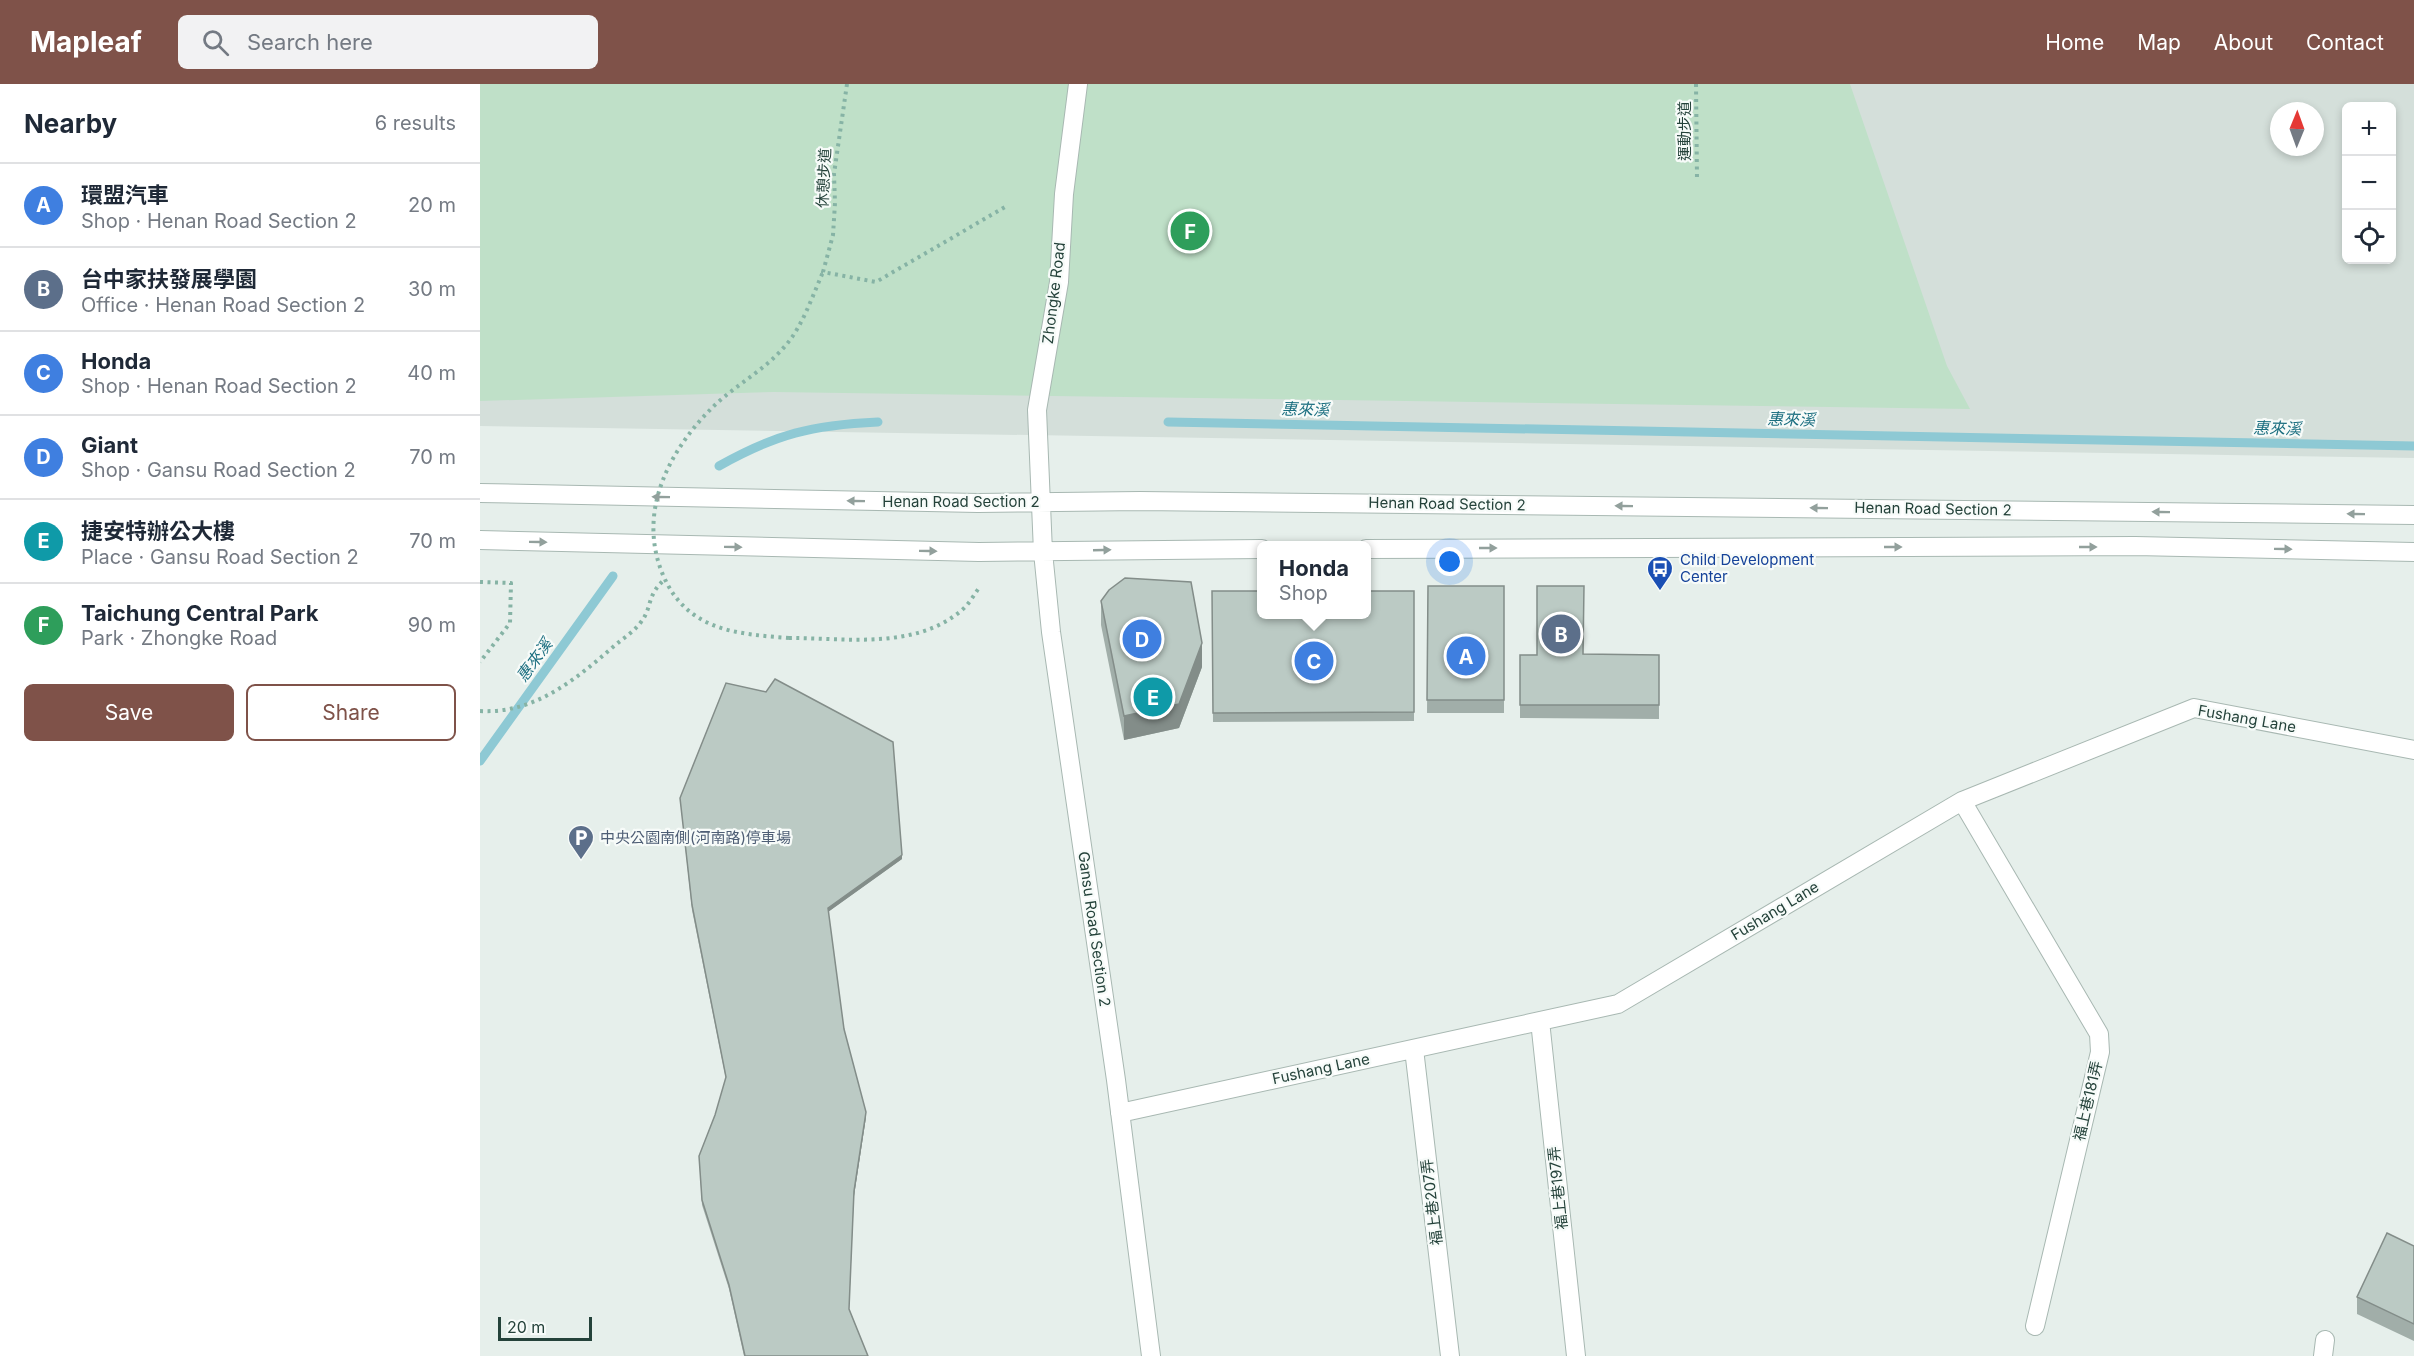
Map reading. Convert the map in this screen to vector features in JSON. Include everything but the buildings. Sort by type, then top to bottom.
[{"type":"street","name":"Zhongke Road","points":[[1041,502],[1037,410],[1059,282],[1064,194],[1078,84]]},
{"type":"street","name":"Henan Road Section 2","points":[[480,493],[978,503],[1140,501],[2414,515]]},
{"type":"street","name":"Gansu Road Section 2","points":[[1041,502],[1043,552],[1051,632],[1120,1113],[1151,1356]]},
{"type":"street","points":[[480,540],[962,552],[1257,549]]},
{"type":"street","points":[[1371,549],[2135,546],[2414,552]]},
{"type":"street","name":"Fushang Lane","points":[[1120,1113],[1618,1004],[1962,801],[2194,708],[2414,750]]},
{"type":"street","name":"福上巷181弄","points":[[1962,801],[2099,1034],[2100,1052],[2035,1326]]},
{"type":"street","name":"福上巷197弄","points":[[1540,1021],[1576,1356]]},
{"type":"street","name":"福上巷207弄","points":[[1414,1049],[1450,1356]]},
{"type":"path","name":"休憩步道","points":[[847,84],[834,174],[833,235],[823,272],[802,320],[787,344],[770,363],[718,403],[694,428],[675,453],[662,479],[656,503],[653,528],[655,548],[665,579],[676,596],[693,614],[718,629],[749,635],[789,638],[897,638],[919,634],[946,621],[964,608],[979,588]]},
{"type":"path","name":"運動步道","points":[[1696,84],[1697,179]]},
{"type":"path","points":[[823,272],[876,282],[1005,207]]},
{"type":"path","points":[[480,711],[496,712],[524,706],[555,693],[585,672],[634,631],[643,620],[651,595],[665,579]]},
{"type":"path","points":[[480,582],[511,582],[510,623],[480,662]]},
{"type":"shaded area","points":[[480,84],[2414,84],[2414,458],[480,426]]},
{"type":"green space","points":[[480,84],[1850,84],[1947,366],[1970,409],[774,392],[480,401]]},
{"type":"waterway","name":"惠來溪","points":[[719,466],[759,446],[795,433],[855,423],[878,422]]},
{"type":"waterway","name":"惠來溪","points":[[1168,422],[2414,446]]},
{"type":"waterway","name":"惠來溪","points":[[480,761],[613,576]]},
{"type":"place","name":"Taichung Central Park","points":[[1190,231]]},
{"type":"place","name":"Child Development Center","points":[[1660,592]]},
{"type":"place","name":"台中家扶發展學園","points":[[1561,634]]},
{"type":"place","name":"Giant","points":[[1142,639]]},
{"type":"place","name":"環盟汽車","points":[[1466,656]]},
{"type":"place","name":"Honda","points":[[1314,661]]},
{"type":"place","name":"捷安特辦公大樓","points":[[1153,697]]},
{"type":"place","name":"中央公園南側(河南路)停車場","points":[[581,861]]}]
